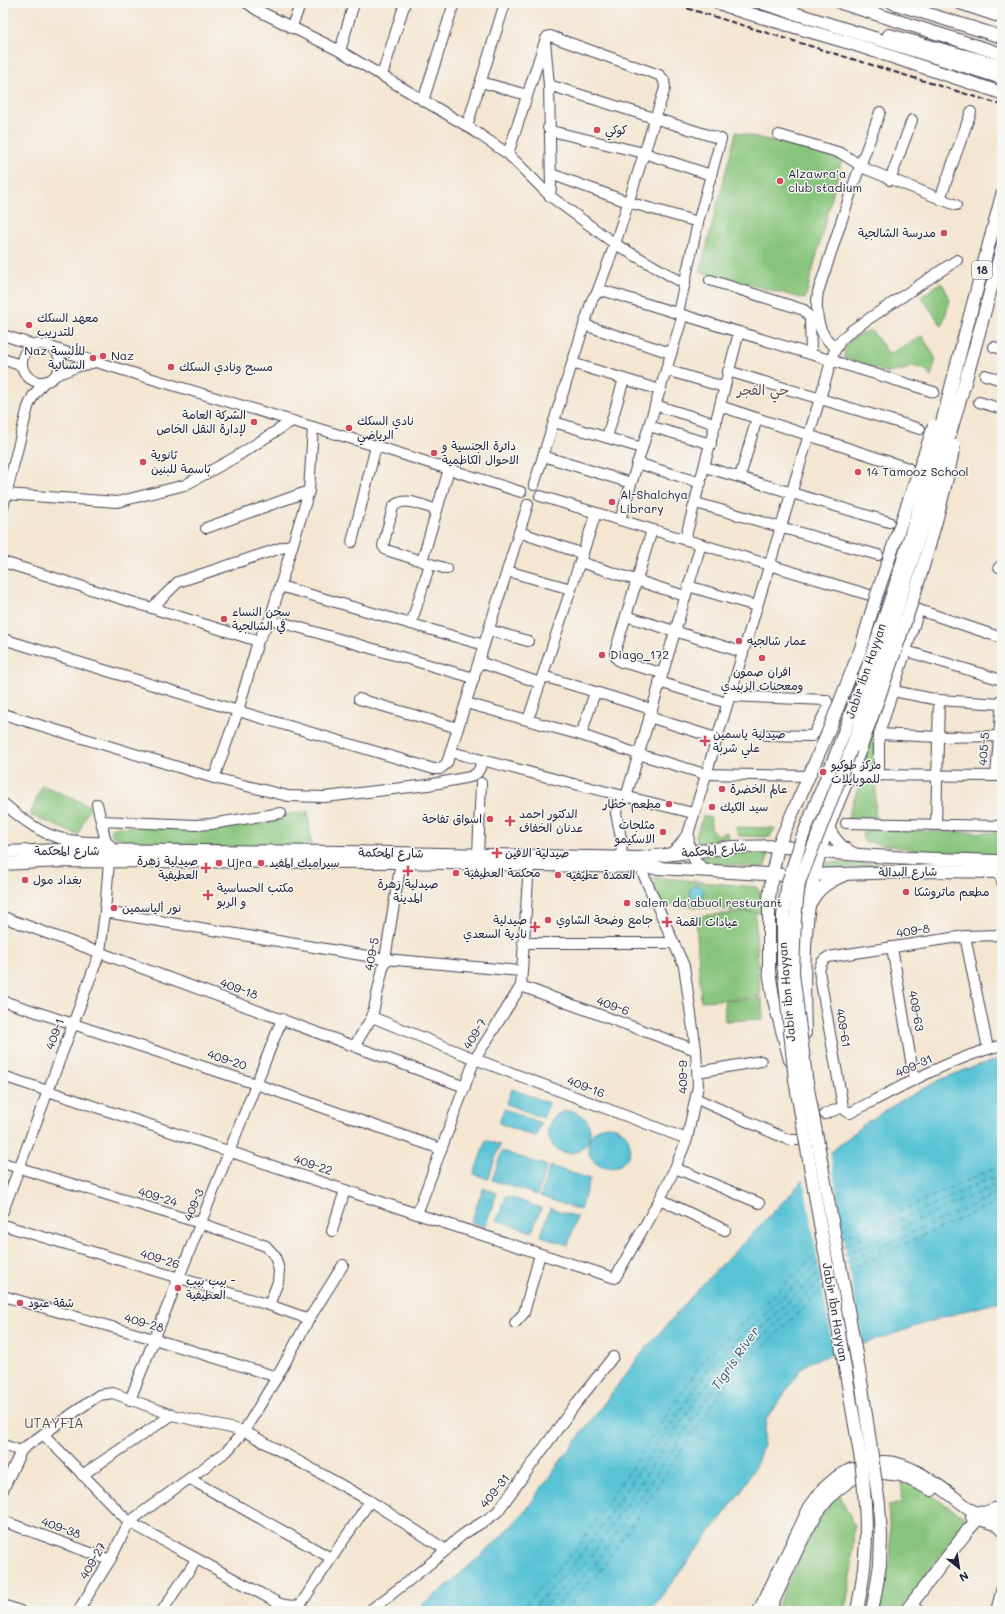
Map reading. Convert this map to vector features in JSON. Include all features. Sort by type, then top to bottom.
[{"type":"main road","points":[[719,3],[737,10],[846,42],[1002,92]]},
{"type":"main road","points":[[729,3],[773,13],[896,51],[914,51]]},
{"type":"main road","points":[[762,3],[1002,78]]},
{"type":"main road","points":[[841,3],[1002,54]]},
{"type":"main road","points":[[893,3],[1002,37]]},
{"type":"main road","points":[[960,3],[1002,17]]},
{"type":"main road","points":[[993,3],[1002,6]]},
{"type":"main road","points":[[810,18],[816,15],[823,15],[1002,66]]},
{"type":"main road","points":[[961,24],[984,25],[1002,29]]},
{"type":"main road","name":"18","points":[[962,345],[1002,195]]},
{"type":"main road","name":"18","points":[[974,351],[1002,248]]},
{"type":"main road","points":[[801,1078],[773,997],[769,956],[769,899],[778,846],[826,737],[861,648],[876,597],[962,345]]},
{"type":"main road","name":"Jabir ibn Hayyan","points":[[857,1611],[867,1539],[866,1507],[861,1460],[783,963],[783,916],[788,882],[802,838],[836,754],[896,583],[926,484],[962,345]]},
{"type":"main road","points":[[801,1078],[804,952],[811,875],[818,851],[861,747],[916,590],[946,488],[974,351]]},
{"type":"main road","name":"Jabir ibn Hayyan","points":[[872,1611],[880,1564],[881,1536],[879,1504],[862,1387],[801,1078],[792,962],[795,918],[799,883],[849,755],[877,674],[936,486],[974,351]]},
{"type":"main road","points":[[828,827],[836,841],[842,847],[857,855]]},
{"type":"main road","name":"شارع المحكمة","points":[[3,852],[62,850],[639,858],[732,847],[778,846],[793,848]]},
{"type":"main road","name":"شارع المحكمة","points":[[3,864],[61,861],[109,851],[401,862],[640,866],[785,875]]},
{"type":"main road","name":"شارع البدالة","points":[[818,851],[938,860],[1001,872]]},
{"type":"main road","name":"شارع البدالة","points":[[811,875],[937,871],[1001,872]]},
{"type":"main road","points":[[809,907],[815,895],[825,885],[850,873]]},
{"type":"main road","points":[[999,1506],[984,1513],[974,1512],[921,1474],[896,1463],[882,1468],[920,1484],[968,1514],[999,1527]]},
{"type":"main road","points":[[759,1611],[810,1507],[823,1489],[837,1477],[853,1474],[827,1499],[813,1518],[769,1611]]},
{"type":"main road","points":[[912,1609],[968,1530],[978,1519]]},
{"type":"street","points":[[248,3],[257,10],[291,28],[340,51],[467,126],[508,154],[550,196],[615,244],[685,284]]},
{"type":"street","points":[[291,28],[301,3]]},
{"type":"street","points":[[340,51],[354,3]]},
{"type":"street","points":[[382,75],[405,3]]},
{"type":"street","points":[[423,101],[454,3]]},
{"type":"street","points":[[467,126],[505,3]]},
{"type":"street","points":[[508,154],[547,37],[550,36],[659,75],[664,80],[666,88],[615,244],[597,294],[592,300],[534,485]]},
{"type":"street","points":[[545,41],[549,85],[549,129],[552,174],[550,196]]},
{"type":"street","points":[[480,82],[527,95]]},
{"type":"street","points":[[549,85],[721,139],[698,222],[671,353],[620,520]]},
{"type":"street","points":[[837,347],[827,341],[822,331],[817,308],[817,297],[823,274],[880,112]]},
{"type":"street","points":[[940,199],[971,112]]},
{"type":"street","points":[[890,180],[912,120]]},
{"type":"street","points":[[549,129],[644,153],[711,175]]},
{"type":"street","points":[[780,135],[842,153],[860,166],[890,180],[956,206]]},
{"type":"street","points":[[552,174],[628,202],[698,222]]},
{"type":"street","points":[[708,870],[697,864],[690,853],[688,845],[689,831],[693,813],[831,360],[841,340],[852,330],[957,260]]},
{"type":"street","points":[[710,280],[807,312],[810,318],[811,354]]},
{"type":"street","points":[[597,294],[602,291],[608,292],[934,392]]},
{"type":"street","points":[[584,325],[671,353]]},
{"type":"street","points":[[685,540],[696,503],[739,332]]},
{"type":"street","points":[[3,335],[34,345],[44,344],[96,362],[376,446],[521,492]]},
{"type":"street","points":[[28,407],[28,388],[24,370],[24,353],[34,345]]},
{"type":"street","points":[[53,348],[58,354],[60,363],[56,375]]},
{"type":"street","points":[[4,362],[24,370],[34,381],[44,382]]},
{"type":"street","points":[[3,507],[6,488],[28,407],[33,396],[44,382],[56,375],[96,362]]},
{"type":"street","points":[[572,363],[660,390]]},
{"type":"street","points":[[666,370],[724,387]]},
{"type":"street","points":[[728,371],[920,429]]},
{"type":"street","points":[[985,375],[1002,380]]},
{"type":"street","points":[[607,437],[624,379]]},
{"type":"street","points":[[979,402],[1002,409]]},
{"type":"street","points":[[655,405],[716,424]]},
{"type":"street","points":[[720,406],[908,468]]},
{"type":"street","points":[[740,477],[757,418]]},
{"type":"street","points":[[6,488],[117,502],[185,485],[234,458],[292,421]]},
{"type":"street","points":[[554,422],[642,448]]},
{"type":"street","points":[[649,426],[711,444]]},
{"type":"street","points":[[214,778],[238,711],[258,641],[270,619],[309,491],[313,427]]},
{"type":"street","points":[[352,542],[376,446]]},
{"type":"street","points":[[543,456],[631,483]]},
{"type":"street","points":[[637,463],[701,483]]},
{"type":"street","points":[[705,466],[889,522]]},
{"type":"street","points":[[412,624],[437,510],[449,469]]},
{"type":"street","points":[[527,485],[534,485],[539,490],[540,496],[536,502],[528,504],[522,499],[521,492],[527,485]]},
{"type":"street","points":[[206,528],[309,491]]},
{"type":"street","points":[[540,496],[883,599]]},
{"type":"street","points":[[437,510],[404,501],[397,502],[393,507],[383,546],[386,550],[447,570]]},
{"type":"street","points":[[696,503],[878,555]]},
{"type":"street","points":[[3,638],[238,711],[434,769],[440,769],[447,763],[451,752],[528,504]]},
{"type":"street","points":[[528,720],[596,513]]},
{"type":"street","points":[[652,530],[615,652],[617,659],[660,678],[728,699],[826,700],[828,703],[828,707],[814,734],[811,736],[766,735]]},
{"type":"street","points":[[519,532],[637,580],[756,606]]},
{"type":"street","points":[[152,608],[178,582],[293,544]]},
{"type":"street","points":[[621,858],[622,843],[616,813],[626,797],[660,678],[701,544]]},
{"type":"street","points":[[3,562],[258,641]]},
{"type":"street","points":[[507,571],[571,589]]},
{"type":"street","points":[[280,586],[484,646]]},
{"type":"street","points":[[905,606],[1002,638]]},
{"type":"street","points":[[879,776],[879,734],[919,610]]},
{"type":"street","points":[[626,616],[742,652]]},
{"type":"street","points":[[270,619],[474,678]]},
{"type":"street","points":[[489,630],[528,641]]},
{"type":"street","points":[[906,651],[1002,680]]},
{"type":"street","points":[[479,662],[595,692],[716,738]]},
{"type":"street","points":[[893,691],[939,700],[1001,702]]},
{"type":"street","points":[[581,736],[595,692]]},
{"type":"street","points":[[359,699],[458,728]]},
{"type":"street","points":[[936,825],[939,700]]},
{"type":"street","points":[[466,702],[705,774],[809,776]]},
{"type":"street","name":"405-5","points":[[999,776],[1001,702]]},
{"type":"street","points":[[3,714],[214,778],[288,796],[325,797],[441,783],[477,773],[480,768],[481,760]]},
{"type":"street","points":[[879,734],[938,737],[1000,736]]},
{"type":"street","points":[[451,752],[572,784],[693,813]]},
{"type":"street","points":[[440,769],[441,783]]},
{"type":"street","points":[[850,776],[999,776]]},
{"type":"street","points":[[478,855],[481,783]]},
{"type":"street","points":[[3,803],[47,834],[109,851]]},
{"type":"street","name":"409-1","points":[[3,1211],[18,1167],[100,952],[105,912],[109,851],[97,804]]},
{"type":"street","points":[[101,821],[196,825],[218,824],[281,813]]},
{"type":"street","points":[[846,823],[1002,826]]},
{"type":"street","points":[[669,855],[679,846],[689,831]]},
{"type":"street","name":"409-5","points":[[355,1045],[372,1017],[385,959],[401,862]]},
{"type":"street","name":"409-7","points":[[417,1214],[475,1058],[520,986],[529,864]]},
{"type":"street","name":"409-9","points":[[615,1278],[660,1199],[675,1168],[687,1139],[698,1086],[696,1050],[684,966],[640,866]]},
{"type":"street","points":[[105,912],[385,959],[521,971]]},
{"type":"street","name":"409-18","points":[[3,917],[355,1045],[465,1087]]},
{"type":"street","name":"409-8","points":[[828,957],[965,936],[1002,935]]},
{"type":"street","points":[[965,936],[988,1049]]},
{"type":"street","points":[[522,943],[674,943]]},
{"type":"street","name":"409-63","points":[[892,947],[914,1079]]},
{"type":"street","name":"409-61","points":[[828,957],[823,960],[819,971],[843,1106]]},
{"type":"street","name":"409-6","points":[[520,986],[696,1050]]},
{"type":"street","name":"409-20","points":[[3,1001],[256,1084],[441,1149]]},
{"type":"street","name":"409-16","points":[[372,1017],[687,1139]]},
{"type":"street","name":"409-3","points":[[130,1400],[282,1019]]},
{"type":"street","name":"409-31","points":[[843,1106],[846,1111],[850,1113],[914,1079],[988,1049],[1002,1045]]},
{"type":"street","points":[[698,1072],[761,1062]]},
{"type":"street","name":"409-22","points":[[3,1076],[417,1214],[615,1278]]},
{"type":"street","points":[[696,1099],[789,1140],[798,1140]]},
{"type":"street","points":[[825,1114],[843,1106]]},
{"type":"street","name":"409-24","points":[[3,1163],[266,1246],[275,1256],[279,1270],[278,1282],[269,1305]]},
{"type":"street","points":[[675,1168],[759,1203]]},
{"type":"street","points":[[332,1231],[345,1190]]},
{"type":"street","points":[[660,1199],[726,1230]]},
{"type":"street","name":"409-26","points":[[3,1225],[178,1279],[269,1305],[309,1319]]},
{"type":"street","points":[[515,1323],[524,1313],[540,1254]]},
{"type":"street","points":[[129,1522],[227,1451],[244,1431],[342,1265]]},
{"type":"street","name":"409-28","points":[[3,1296],[154,1339],[277,1377]]},
{"type":"street","name":"409-31","points":[[369,1611],[446,1550],[462,1535],[489,1520],[498,1511],[575,1405],[613,1357]]},
{"type":"street","points":[[3,1490],[21,1452],[43,1434],[99,1395],[113,1393],[172,1415],[244,1431],[370,1502],[446,1550]]},
{"type":"street","points":[[82,1475],[172,1415]]},
{"type":"street","points":[[43,1434],[129,1522],[196,1560],[280,1604],[291,1606],[300,1605],[370,1502]]},
{"type":"street","points":[[3,1445],[21,1452]]},
{"type":"street","points":[[190,1479],[331,1558]]},
{"type":"street","points":[[999,1506],[993,1516],[999,1527]]},
{"type":"street","name":"409-38","points":[[3,1521],[110,1560]]},
{"type":"street","name":"409-27","points":[[78,1611],[110,1560],[129,1522]]},
{"type":"street","points":[[162,1611],[196,1560]]},
{"type":"street","points":[[996,1611],[1002,1588]]},
{"type":"street","points":[[3,1605],[20,1611]]},
{"type":"green space","points":[[736,132],[842,159],[805,299],[700,272]]},
{"type":"green space","points":[[940,283],[943,285],[950,300],[942,326],[921,297]]},
{"type":"green space","points":[[871,330],[889,354],[922,336],[936,359],[931,376],[926,370],[913,366],[901,371],[888,373],[844,358],[849,342],[855,337]]},
{"type":"green space","points":[[885,700],[876,772],[864,771],[861,765]]},
{"type":"green space","points":[[860,783],[876,784],[875,821],[847,819]]},
{"type":"green space","points":[[42,785],[90,806],[78,835],[30,815]]},
{"type":"green space","points":[[308,811],[312,850],[124,845],[112,835],[111,829],[115,827],[207,827]]},
{"type":"green space","points":[[703,816],[711,818],[711,826],[716,834],[719,835],[727,832],[729,837],[697,845],[696,835]]},
{"type":"green space","points":[[735,827],[775,828],[770,837],[739,836]]},
{"type":"green space","points":[[867,829],[1002,833],[1002,857],[933,852],[864,841],[862,836],[863,832]]},
{"type":"green space","points":[[734,853],[769,853],[764,868],[709,863],[700,857]]},
{"type":"green space","points":[[687,859],[692,865],[662,863]]},
{"type":"green space","points":[[827,862],[896,865],[899,866],[824,869]]},
{"type":"green space","points":[[652,877],[756,887],[758,889],[761,898],[761,913],[755,913],[760,997],[701,1001],[696,916],[753,912],[661,904],[651,879]]},
{"type":"green space","points":[[762,999],[763,1019],[725,1021],[724,1001]]},
{"type":"green space","points":[[902,1481],[930,1494],[968,1520],[899,1611],[880,1611],[891,1555],[888,1506],[901,1503]]},
{"type":"green space","points":[[839,1493],[854,1526],[851,1576],[845,1611],[775,1611],[815,1524]]},
{"type":"water","points":[[694,885],[700,885],[704,889],[704,895],[700,899],[694,899],[690,895],[690,889]]},
{"type":"water","name":"Tigris River","points":[[1002,1058],[1002,1301],[940,1318],[810,1362],[802,1368],[766,1420],[763,1445],[757,1463],[741,1492],[650,1611],[414,1611],[443,1589],[496,1542],[527,1509],[556,1467],[642,1353],[701,1286],[824,1158],[867,1122],[902,1100],[940,1080],[967,1069]]},
{"type":"water","points":[[512,1089],[549,1103],[543,1118],[506,1104]]},
{"type":"water","points":[[504,1109],[541,1123],[536,1137],[499,1123]]},
{"type":"water","points":[[569,1111],[584,1117],[590,1132],[584,1147],[569,1153],[554,1147],[548,1132],[554,1117]]},
{"type":"water","points":[[609,1126],[624,1132],[630,1147],[624,1162],[609,1168],[594,1162],[588,1147],[594,1132]]},
{"type":"water","points":[[486,1140],[500,1145],[488,1179],[474,1174]]},
{"type":"water","points":[[502,1151],[547,1166],[537,1195],[492,1180]]},
{"type":"water","points":[[550,1166],[590,1179],[580,1210],[540,1196]]},
{"type":"water","points":[[483,1188],[497,1193],[485,1227],[471,1222]]},
{"type":"water","points":[[506,1196],[541,1208],[532,1232],[497,1220]]},
{"type":"water","points":[[550,1208],[577,1217],[568,1245],[541,1236]]},
{"type":"pier","points":[[830,1150],[840,1217],[863,1346],[834,1356],[803,1176]]},
{"type":"ferry route","points":[[841,1238],[985,1172],[1002,1168]]},
{"type":"ferry route","points":[[842,1247],[989,1179],[1002,1176]]},
{"type":"ferry route","points":[[843,1255],[993,1186],[1002,1184]]},
{"type":"ferry route","points":[[845,1263],[1002,1192]]},
{"type":"ferry route","points":[[847,1270],[1002,1200]]},
{"type":"ferry route","points":[[519,1611],[577,1548],[705,1358],[819,1253]]},
{"type":"ferry route","points":[[530,1611],[583,1553],[712,1364],[821,1261]]},
{"type":"ferry route","points":[[541,1611],[589,1559],[718,1368],[823,1269]]},
{"type":"ferry route","points":[[552,1611],[595,1564],[724,1374],[824,1278]]},
{"type":"ferry route","points":[[563,1611],[601,1570],[730,1379],[826,1286]]},
{"type":"railway","points":[[670,3],[1002,105]]},
{"type":"place","name":"كوكي","points":[[597,130]]},
{"type":"place","name":"Alzawra'a club stadium","points":[[780,181]]},
{"type":"place","name":"مدرسة الشالجية","points":[[944,233]]},
{"type":"place","name":"معهد السكك للتدريب","points":[[29,325]]},
{"type":"place","name":"Naz","points":[[103,356]]},
{"type":"place","name":"Naz للألبسة النسائية","points":[[93,358]]},
{"type":"place","name":"مسبح ونادي السكك","points":[[171,367]]},
{"type":"place","name":"الشركة العامة لإدارة النقل الخاص","points":[[254,422]]},
{"type":"place","name":"نادي السكك الرياضي","points":[[349,428]]},
{"type":"place","name":"دائرة الجنسية و الاحوال الكاظمية","points":[[434,453]]},
{"type":"place","name":"ثانوية باسمة للبنين","points":[[143,462]]},
{"type":"place","name":"14 Tamooz School","points":[[858,472]]},
{"type":"place","name":"Al-Shalchya Library","points":[[612,502]]},
{"type":"place","name":"سجن النساء في الشالجية","points":[[224,619]]},
{"type":"place","name":"عمار شالجيه","points":[[739,641]]},
{"type":"place","name":"Diago_172","points":[[602,655]]},
{"type":"place","name":"افران صمون ومعجنات الزبيدي","points":[[762,658]]},
{"type":"place","name":"صيدلية ياسمين علي شربة","points":[[705,741]]},
{"type":"place","name":"مركز طوكيو للموبايلات","points":[[823,772]]},
{"type":"place","name":"عالم الخضرة","points":[[722,789]]},
{"type":"place","name":"مطعم خطار","points":[[669,804]]},
{"type":"place","name":"سيد الكيك","points":[[712,807]]},
{"type":"place","name":"اسواق تفاحة","points":[[490,819]]},
{"type":"place","name":"الدكتور احمد عدنان الخفاف","points":[[510,821]]},
{"type":"place","name":"مثلجات الاسكيمو","points":[[663,832]]},
{"type":"place","name":"صيدلية الافين","points":[[497,853]]},
{"type":"place","name":"Ujra","points":[[219,863]]},
{"type":"place","name":"سيراميك المفيد","points":[[261,863]]},
{"type":"place","name":"صيدلية زهرة العطيفية","points":[[206,868]]},
{"type":"place","name":"صيدلية زهرة المدينة","points":[[408,871]]},
{"type":"place","name":"محكمة العطيفية","points":[[456,873]]},
{"type":"place","name":"العمدة عطيفيه","points":[[558,875]]},
{"type":"place","name":"بغداد مول","points":[[25,880]]},
{"type":"place","name":"مطعم ماتروشكا","points":[[906,892]]},
{"type":"place","name":"مكتب الحساسية و الربو","points":[[208,895]]},
{"type":"place","name":"salem da'abuol resturant","points":[[627,903]]},
{"type":"place","name":"نور ألياسمين","points":[[114,908]]},
{"type":"place","name":"جامع وضحة الشاوي","points":[[548,920]]},
{"type":"place","name":"عيادات القمة","points":[[667,922]]},
{"type":"place","name":"صيدلية نادية السعدي","points":[[535,927]]},
{"type":"place","name":"بيب بيب - العطيفية","points":[[178,1288]]},
{"type":"place","name":"شقة عبود","points":[[20,1303]]},
{"type":"district","name":"حي الفجر","points":[[763,390]]},
{"type":"district","name":"UTAYFIA","points":[[54,1423]]}]
